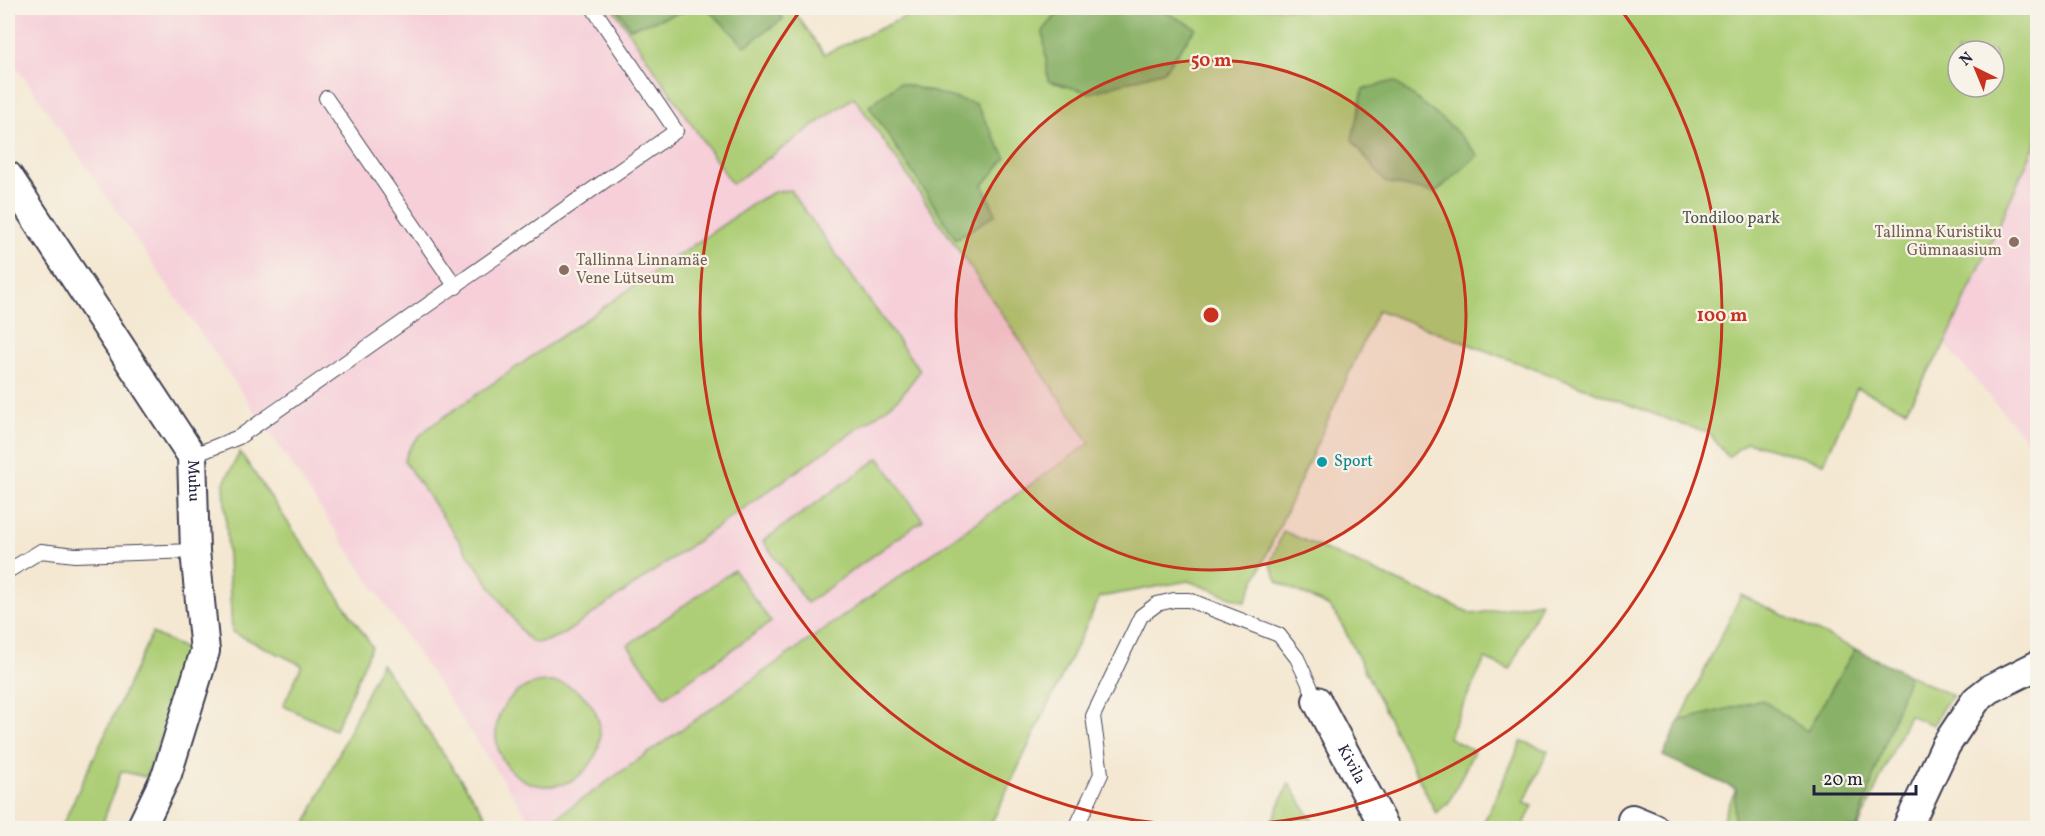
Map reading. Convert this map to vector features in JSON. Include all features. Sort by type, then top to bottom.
[{"type":"street","name":"Muhu","points":[[8,176],[192,456],[195,551],[205,651],[167,774],[141,828]]},
{"type":"street","points":[[1907,828],[1946,745],[1976,700],[1990,689],[2037,665]]},
{"type":"street","name":"Kivila","points":[[1317,701],[1385,828]]},
{"type":"lane","points":[[192,456],[239,437],[676,131],[593,8]]},
{"type":"lane","points":[[326,98],[456,287]]},
{"type":"lane","points":[[8,571],[41,552],[75,555],[195,551]]},
{"type":"lane","points":[[1076,828],[1101,774],[1093,716],[1141,616],[1157,604],[1174,600],[1189,600],[1279,635],[1297,658],[1317,701]]},
{"type":"shaded area","name":"Tallinna Linnamäe Vene Lütseum","points":[[8,8],[792,8],[1090,443],[541,828],[535,828],[276,442],[8,54]]},
{"type":"shaded area","name":"Tallinna Kuristiku Gümnaasium","points":[[2037,140],[2037,452],[1945,344]]},
{"type":"green space","name":"Tondiloo park","points":[[613,8],[792,8],[824,54],[925,8],[2037,8],[2037,140],[1945,344],[1906,410],[1857,388],[1824,463],[1747,442],[1728,457],[1708,432],[1683,425],[1378,310],[1245,602],[1188,581],[1100,597],[989,828],[541,828],[1090,443],[854,97],[732,184]]},
{"type":"green space","points":[[617,8],[696,8],[630,28]]},
{"type":"green space","points":[[707,8],[776,8],[783,19],[745,46]]},
{"type":"green space","points":[[1062,8],[1158,8],[1196,28],[1164,71],[1090,93],[1048,81],[1043,31]]},
{"type":"green space","points":[[1394,81],[1452,127],[1478,155],[1435,193],[1385,182],[1352,140],[1363,89]]},
{"type":"green space","points":[[899,83],[976,104],[1006,158],[983,185],[996,214],[956,239],[869,106]]},
{"type":"green space","points":[[790,190],[920,371],[900,397],[880,413],[564,634],[535,643],[525,636],[404,461],[408,451],[428,428],[759,200],[774,192]]},
{"type":"green space","points":[[240,452],[372,646],[335,730],[283,706],[302,665],[232,632],[224,483]]},
{"type":"green space","points":[[879,458],[923,520],[807,603],[763,541]]},
{"type":"green space","points":[[1283,531],[1473,614],[1541,602],[1510,670],[1485,659],[1448,737],[1474,751],[1449,802],[1436,813],[1338,617],[1328,606],[1278,582],[1270,564]]},
{"type":"green space","points":[[734,570],[771,622],[665,697],[628,645]]},
{"type":"green space","points":[[1741,595],[1953,696],[1943,707],[1933,725],[1909,715],[1858,828],[1722,828],[1723,818],[1736,789],[1663,756]]},
{"type":"green space","points":[[152,633],[194,653],[146,777],[121,771],[101,828],[61,828]]},
{"type":"green space","points":[[1855,649],[1909,675],[1857,828],[1733,828],[1736,789],[1663,756],[1679,721],[1762,700],[1807,731]]},
{"type":"green space","points":[[381,663],[494,828],[304,828]]},
{"type":"green space","points":[[548,682],[568,686],[585,697],[596,714],[600,734],[596,754],[585,771],[568,782],[548,786],[528,782],[511,771],[500,754],[496,734],[500,714],[511,697],[528,686]]},
{"type":"green space","points":[[1522,741],[1548,751],[1524,803],[1533,806],[1522,828],[1481,828]]},
{"type":"green space","points":[[1289,783],[1317,828],[1269,828]]},
{"type":"place","name":"Tallinna Kuristiku Gümnaasium","points":[[2014,242]]},
{"type":"place","name":"Tallinna Linnamäe Vene Lütseum","points":[[564,270]]},
{"type":"place","name":"Sport","points":[[1322,462]]}]
